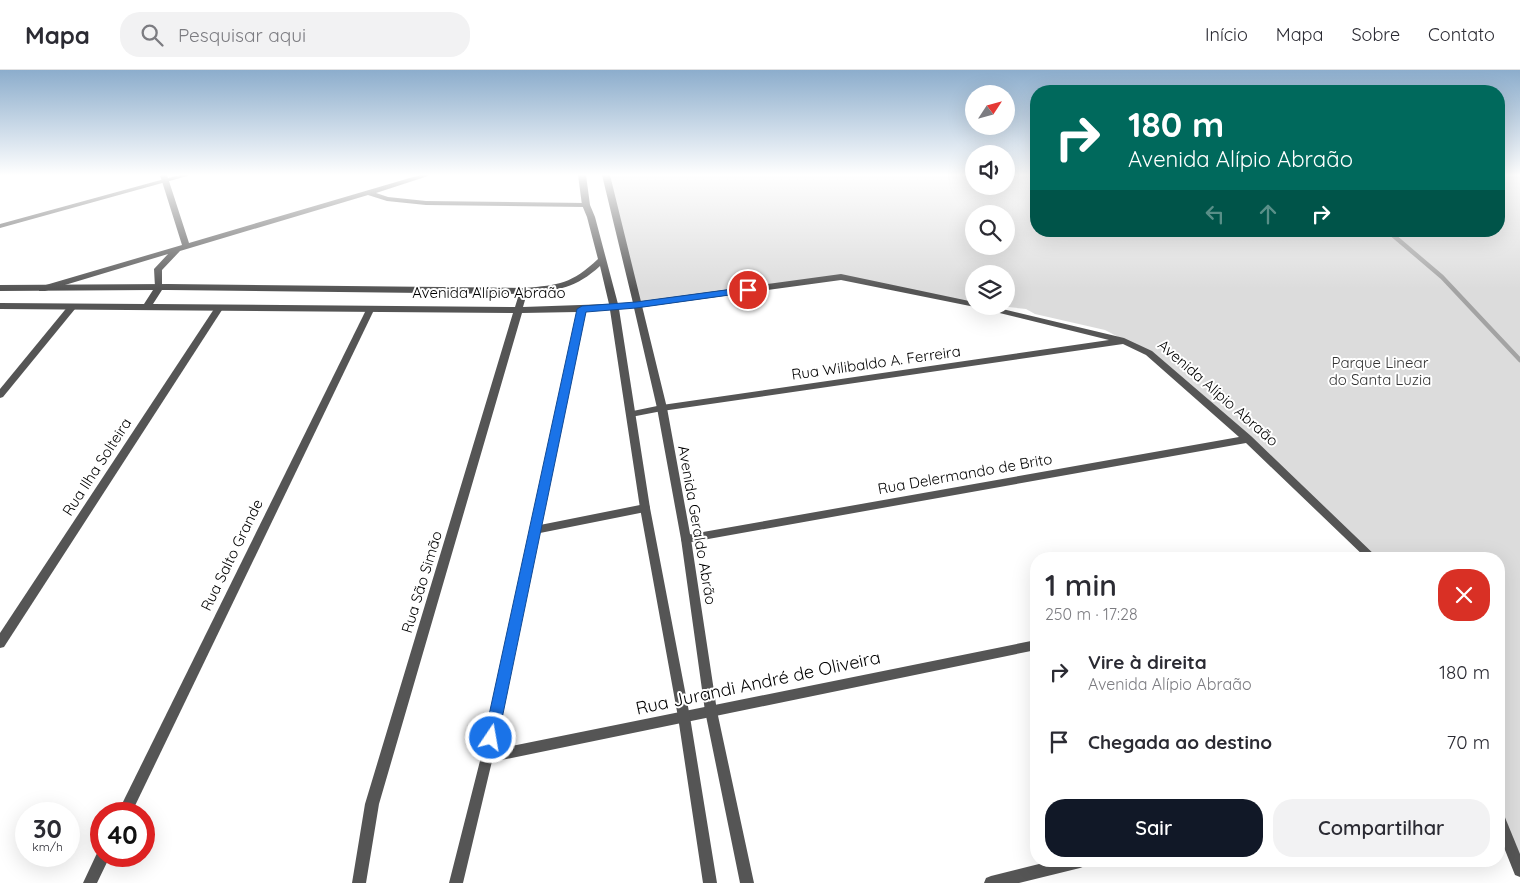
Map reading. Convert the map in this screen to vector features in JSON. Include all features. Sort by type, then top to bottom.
[{"type":"street","points":[[0,226],[45,213]]},
{"type":"street","points":[[175,213],[186,245]]},
{"type":"street","points":[[42,288],[295,213]]},
{"type":"street","points":[[589,213],[614,306],[645,508],[684,716],[710,883]]},
{"type":"street","name":"Avenida Geraldo Abrão","points":[[615,213],[662,408],[686,539],[711,711],[747,883]]},
{"type":"street","points":[[147,308],[159,287],[158,269],[170,256],[186,245]]},
{"type":"street","name":"Avenida Alípio Abraão","points":[[0,288],[159,287],[524,291],[571,285],[583,278],[601,260]]},
{"type":"street","name":"Avenida Alípio Abraão","points":[[0,306],[370,310],[582,309],[636,305],[841,277],[965,303]]},
{"type":"street","name":"Rua São Simão","points":[[359,883],[372,804],[524,291]]},
{"type":"street","points":[[0,395],[72,307]]},
{"type":"street","name":"Rua Ilha Solteira","points":[[0,643],[219,308]]},
{"type":"street","points":[[456,883],[487,757],[582,309]]},
{"type":"street","name":"Rua Salto Grande","points":[[130,802],[370,310]]},
{"type":"street","name":"Avenida Alípio Abraão","points":[[1015,315],[1124,340],[1150,353],[1248,439],[1367,552]]},
{"type":"street","name":"Rua Wilibaldo A. Ferreira","points":[[632,414],[1124,340]]},
{"type":"street","name":"Rua Delermando de Brito","points":[[686,539],[1248,439]]},
{"type":"street","points":[[535,530],[645,508]]},
{"type":"street","name":"Rua Jurandi André de Oliveira","points":[[487,757],[1030,646]]},
{"type":"street","points":[[1505,834],[1520,870]]},
{"type":"street","points":[[90,883],[98,867]]},
{"type":"street","points":[[991,883],[1056,867]]},
{"type":"green space","name":"Parque Linear do Santa Luzia","points":[[615,213],[965,213],[965,255],[1015,255],[1015,213],[1030,213],[1030,237],[1505,237],[1505,213],[1520,213],[1520,870],[1505,834],[1505,552],[1366,552],[1149,353],[1105,330],[1015,308],[1015,265],[965,265],[965,301],[841,277],[636,305]]},
{"type":"waterway","points":[[1395,237],[1442,277],[1520,360]]},
{"type":"route","points":[[491,738],[582,309],[636,305],[748,290]]}]
